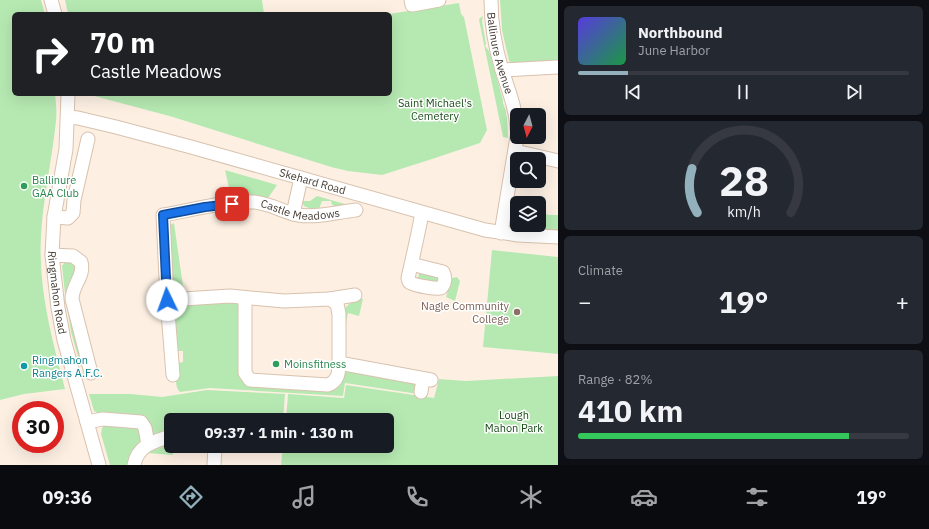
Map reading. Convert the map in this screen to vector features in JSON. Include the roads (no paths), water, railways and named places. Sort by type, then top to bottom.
[{"type":"street","points":[[51,0],[54,12]]},
{"type":"street","points":[[411,2],[439,0]]},
{"type":"street","name":"Ballinure Avenue","points":[[490,0],[493,34],[514,108]]},
{"type":"street","points":[[502,70],[558,67]]},
{"type":"street","name":"Ringmahon Road","points":[[68,96],[66,149],[54,217],[52,255],[58,308],[64,340],[99,465]]},
{"type":"street","name":"Skehard Road","points":[[68,117],[80,118],[116,127],[458,223],[501,233],[558,237]]},
{"type":"street","points":[[54,217],[68,218],[73,212],[74,200],[88,139]]},
{"type":"street","points":[[501,233],[516,144]]},
{"type":"street","points":[[515,151],[558,161]]},
{"type":"street","points":[[293,214],[301,178]]},
{"type":"street","name":"Castle Meadows","points":[[173,375],[167,300],[163,215],[205,207],[252,202],[261,203],[293,214],[307,216],[328,209],[356,210]]},
{"type":"street","points":[[411,264],[422,213]]},
{"type":"street","points":[[52,255],[73,256],[81,262],[83,268],[74,289],[72,299],[90,373]]},
{"type":"street","points":[[167,300],[230,296],[284,301],[330,299],[355,295]]},
{"type":"street","points":[[245,298],[245,373],[250,380],[328,385],[334,382],[339,372],[339,314],[337,304],[330,299]]},
{"type":"street","points":[[338,363],[427,380],[421,392]]},
{"type":"street","points":[[86,422],[103,419],[141,422],[148,444]]},
{"type":"street","points":[[134,465],[139,452],[148,444],[164,438]]},
{"type":"street","points":[[214,465],[215,453]]},
{"type":"place","name":"Ballinure GAA Club","points":[[24,186]]},
{"type":"place","name":"Nagle Community College","points":[[517,312]]},
{"type":"place","name":"Moinsfitness","points":[[276,364]]},
{"type":"place","name":"Ringmahon Rangers A.F.C.","points":[[24,366]]},
{"type":"park label","name":"Saint Michael's Cemetery","points":[[435,109]]},
{"type":"park label","name":"Lough Mahon Park","points":[[514,421]]}]
